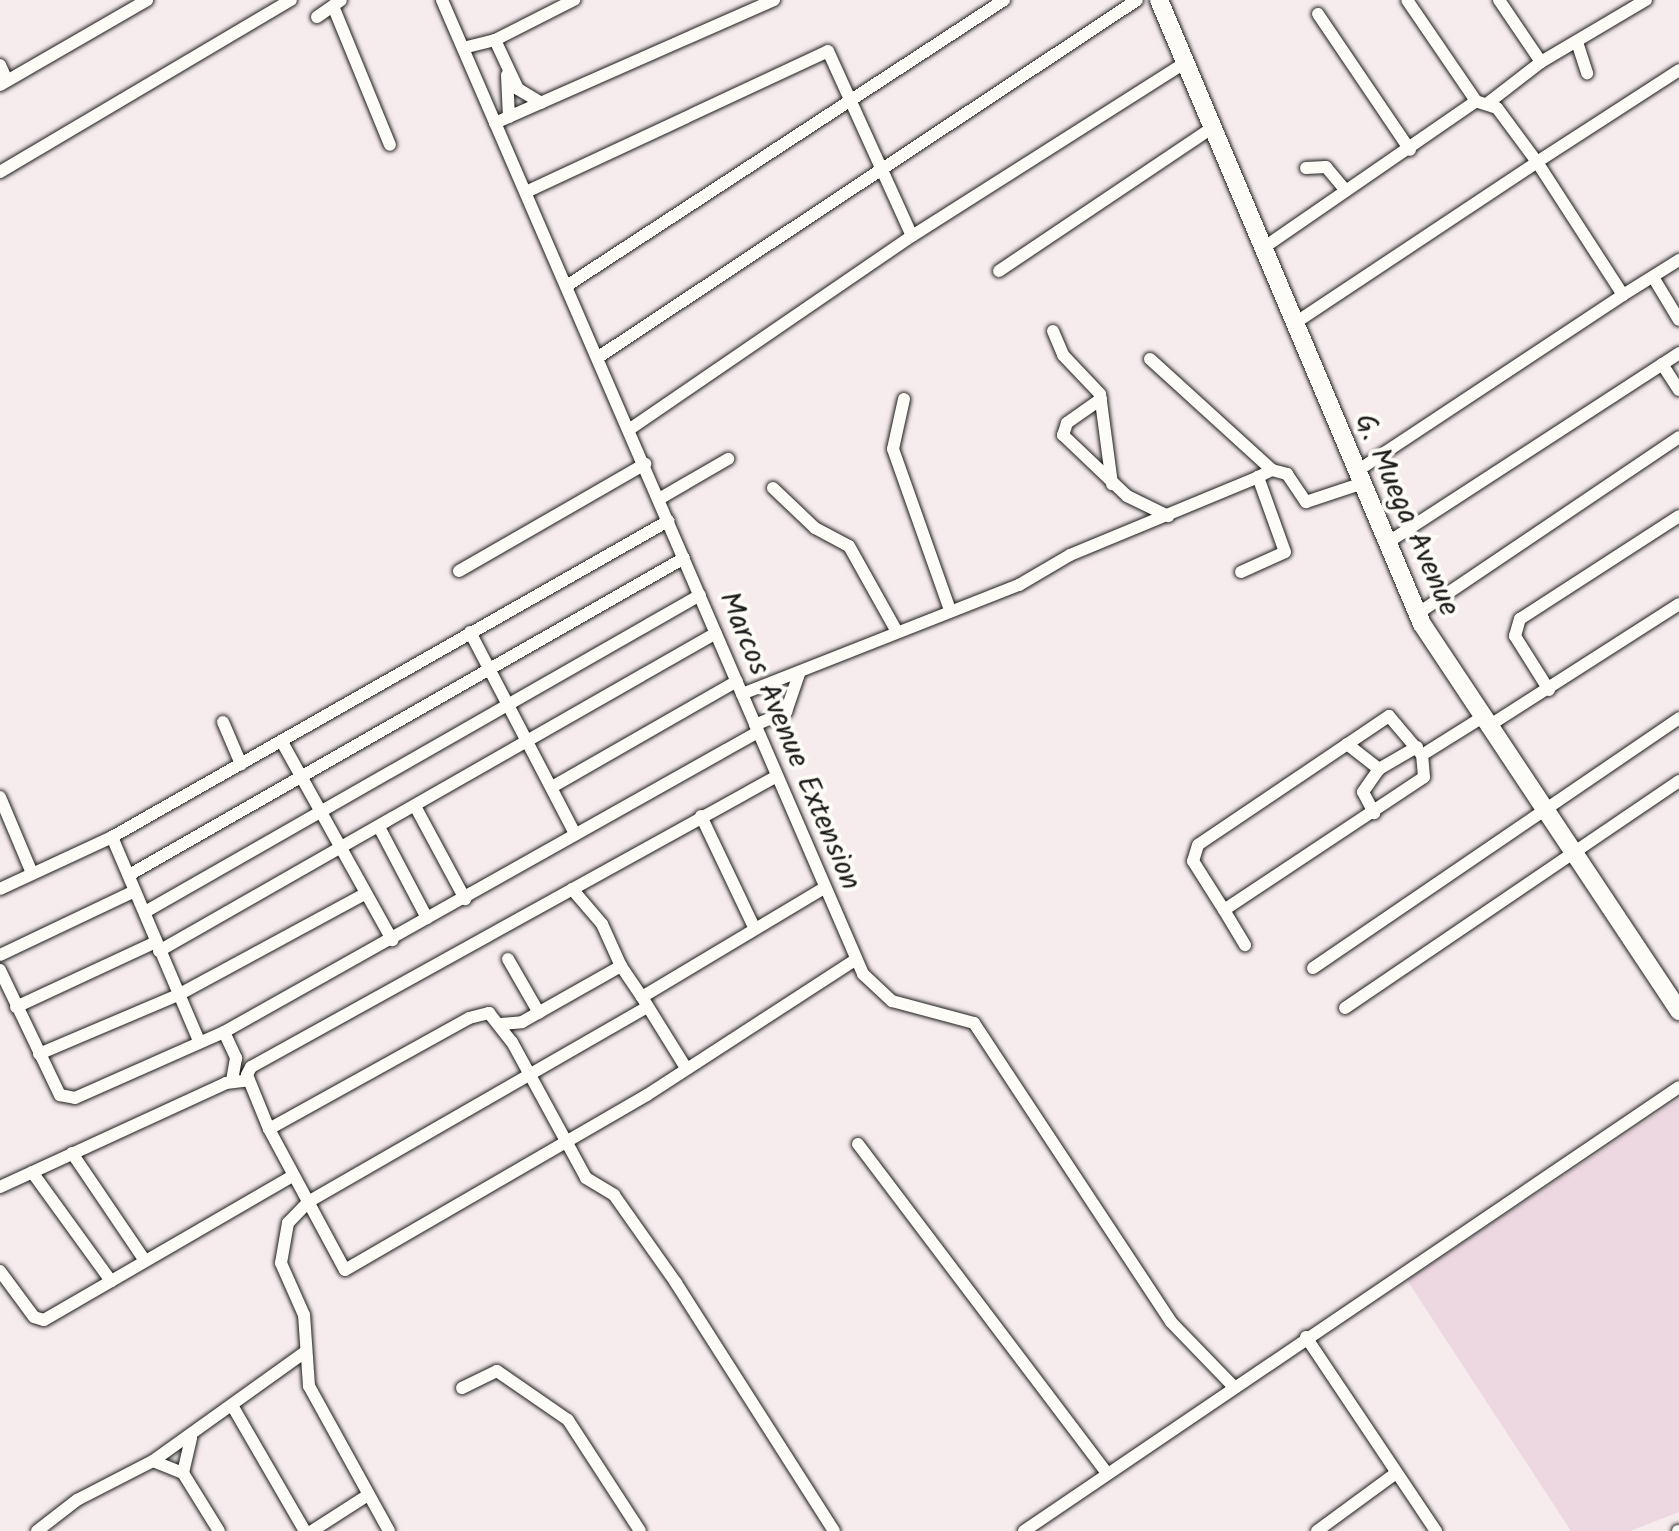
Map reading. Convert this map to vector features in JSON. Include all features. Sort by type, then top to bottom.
[{"type":"street","points":[[0,65],[4,83],[147,0]]},
{"type":"street","points":[[0,172],[290,0]]},
{"type":"street","name":"Marcos Avenue Extension","points":[[442,0],[600,356],[855,960],[869,984],[892,1001],[974,1022],[1171,1322],[1233,1386]]},
{"type":"street","points":[[462,48],[496,40],[574,0]]},
{"type":"street","points":[[495,124],[774,0]]},
{"type":"street","points":[[568,285],[1004,0]]},
{"type":"street","points":[[600,356],[1138,0]]},
{"type":"street","points":[[1407,0],[1482,102],[1537,162],[1622,295]]},
{"type":"street","points":[[1499,0],[1541,62]]},
{"type":"street","points":[[1266,246],[1541,62],[1646,0]]},
{"type":"street","name":"G. Muega Avenue","points":[[1165,2],[1183,64],[1210,130],[1266,246],[1417,614],[1484,723],[1679,1011]]},
{"type":"street","points":[[316,17],[337,3],[390,145]]},
{"type":"street","points":[[1318,14],[1410,150]]},
{"type":"street","points":[[496,40],[506,68],[522,94],[541,103]]},
{"type":"street","points":[[1576,42],[1587,73]]},
{"type":"street","points":[[526,192],[828,51],[912,236]]},
{"type":"street","points":[[630,429],[912,236],[1183,64]]},
{"type":"street","points":[[506,68],[509,117]]},
{"type":"street","points":[[1295,323],[1679,70]]},
{"type":"street","points":[[999,271],[1210,130]]},
{"type":"street","points":[[1306,168],[1326,167],[1346,192]]},
{"type":"street","points":[[552,787],[739,688],[799,674],[1019,585],[1070,555],[1265,474],[1287,474],[1306,502],[1359,477],[1622,295],[1679,260]]},
{"type":"street","points":[[1652,278],[1679,320]]},
{"type":"street","points":[[1053,331],[1062,355],[1101,399],[1112,484]]},
{"type":"street","points":[[1390,542],[1679,353]]},
{"type":"street","points":[[1150,359],[1265,474],[1285,552],[1241,572]]},
{"type":"street","points":[[1662,364],[1679,390]]},
{"type":"street","points":[[904,399],[893,449],[950,610]]},
{"type":"street","points":[[1101,399],[1066,424],[1063,435],[1112,484],[1168,516]]},
{"type":"street","points":[[1417,614],[1679,438]]},
{"type":"street","points":[[659,499],[728,458]]},
{"type":"street","points":[[459,572],[645,464]]},
{"type":"street","points":[[774,488],[816,528],[850,546],[897,632]]},
{"type":"street","points":[[1550,690],[1516,636],[1520,618],[1679,516]]},
{"type":"street","points":[[0,889],[112,837],[668,520]]},
{"type":"street","points":[[129,875],[684,558]]},
{"type":"street","points":[[145,912],[700,595]]},
{"type":"street","points":[[1374,812],[1363,792],[1378,769],[1550,690],[1679,604]]},
{"type":"street","points":[[470,632],[505,706],[576,834]]},
{"type":"street","points":[[16,1007],[158,946],[379,827],[716,634]]},
{"type":"street","points":[[0,970],[3,988],[60,1095],[72,1098],[224,1032],[392,940],[786,712],[799,674]]},
{"type":"street","points":[[1224,910],[1427,774],[1420,751],[1393,716],[1192,852],[1224,910],[1245,946]]},
{"type":"street","points":[[1313,968],[1679,718]]},
{"type":"street","points":[[223,722],[242,764]]},
{"type":"street","points":[[282,742],[392,940]]},
{"type":"street","points":[[1347,744],[1378,769]]},
{"type":"street","points":[[778,776],[251,1067],[250,1080],[269,1129],[345,1270],[563,1135],[577,1134],[686,1068],[855,960]]},
{"type":"street","points":[[1344,1008],[1679,780]]},
{"type":"street","points":[[0,797],[32,873]]},
{"type":"street","points":[[415,806],[464,899]]},
{"type":"street","points":[[701,816],[754,927]]},
{"type":"street","points":[[379,827],[427,918]]},
{"type":"street","points":[[112,837],[199,1041]]},
{"type":"street","points":[[390,1531],[313,1396],[304,1353],[304,1315],[280,1257],[288,1224],[308,1202],[645,1002],[754,927],[824,888]]},
{"type":"street","points":[[0,955],[135,890]]},
{"type":"street","points":[[572,890],[602,924],[621,966],[686,1068]]},
{"type":"street","points":[[39,1054],[178,994],[366,894]]},
{"type":"street","points":[[508,959],[539,1013]]},
{"type":"street","points":[[502,1024],[522,1022],[621,966]]},
{"type":"street","points":[[269,1129],[476,1015],[490,1014],[502,1024],[586,1178],[614,1195],[676,1283],[834,1531]]},
{"type":"street","points":[[512,1042],[522,1022]]},
{"type":"street","points":[[224,1032],[236,1058],[232,1081]]},
{"type":"street","points":[[0,1187],[232,1081],[250,1080]]},
{"type":"street","points":[[1024,1531],[1679,1087]]},
{"type":"street","points":[[858,1144],[1107,1474]]},
{"type":"street","points":[[72,1153],[145,1261]]},
{"type":"street","points":[[32,1172],[112,1281]]},
{"type":"street","points":[[0,1271],[38,1319],[292,1177]]},
{"type":"street","points":[[1306,1337],[1436,1531]]},
{"type":"street","points":[[37,1531],[78,1500],[153,1461],[304,1353]]},
{"type":"street","points":[[462,1388],[498,1371],[568,1420],[640,1531]]},
{"type":"street","points":[[233,1406],[309,1531],[368,1495]]},
{"type":"street","points":[[182,1473],[194,1433]]},
{"type":"street","points":[[153,1461],[182,1473],[219,1531]]},
{"type":"street","points":[[1317,1531],[1396,1474]]},
{"type":"shaded area","points":[[1679,1099],[1679,1512],[1630,1531],[1571,1531],[1407,1280]]}]
